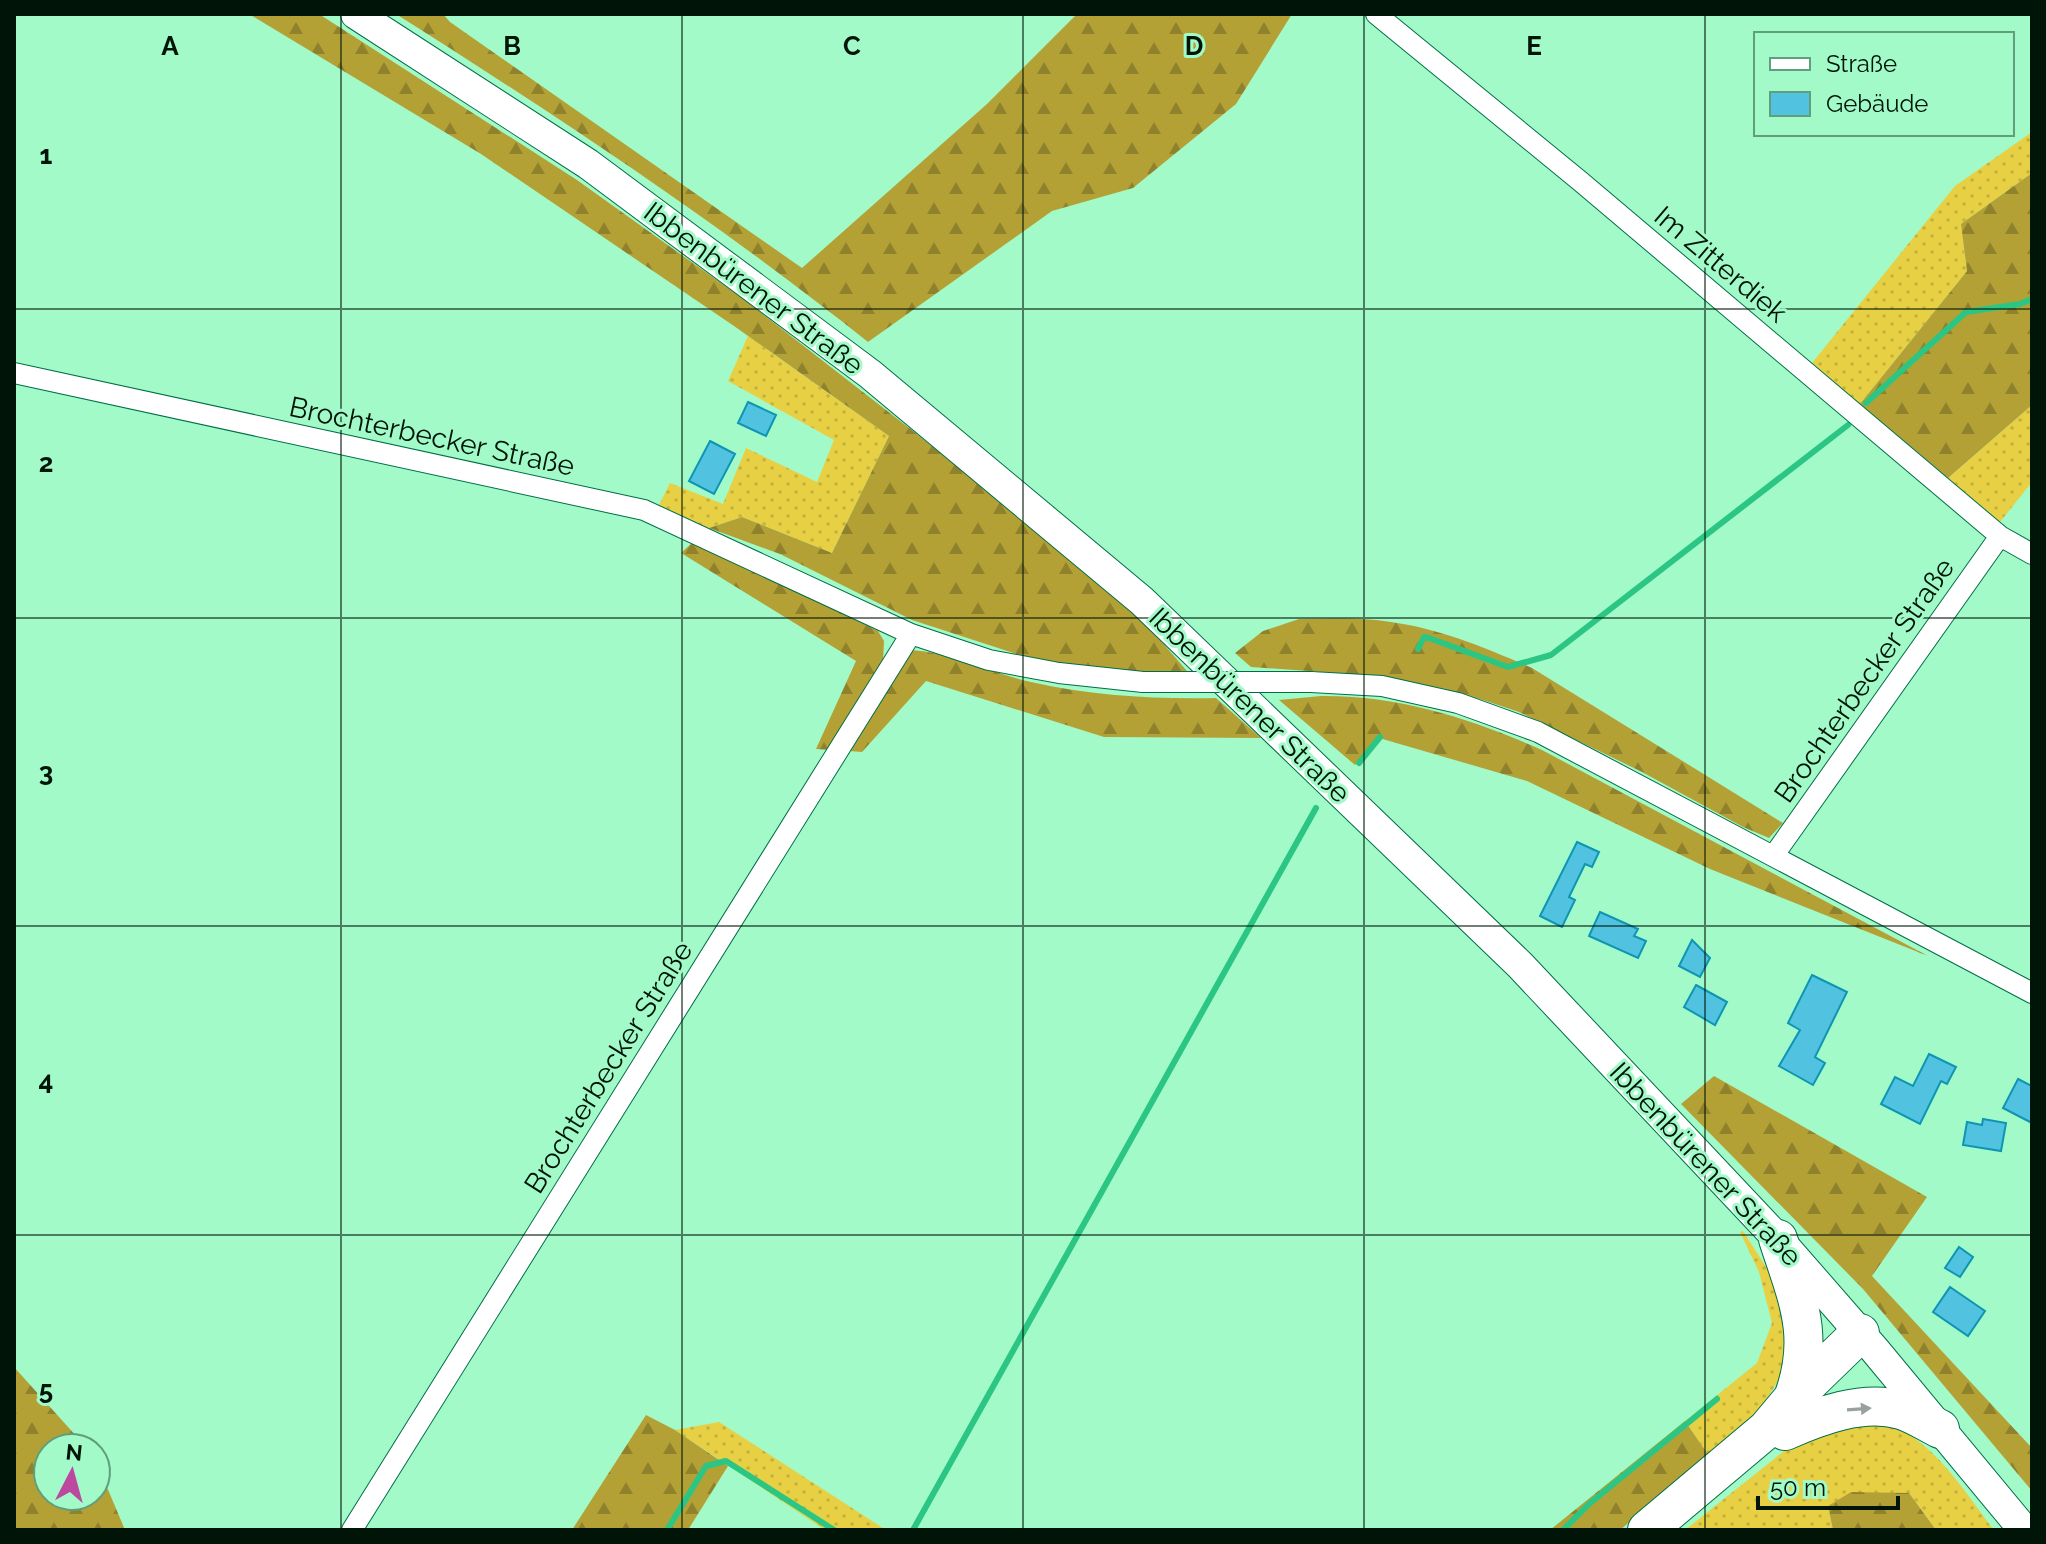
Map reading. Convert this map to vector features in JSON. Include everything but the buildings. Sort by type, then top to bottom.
[{"type":"highway","points":[[1778,1239],[1802,1311],[1803,1325],[1803,1370],[1789,1414]]},
{"type":"highway","points":[[1668,1530],[1867,1341]]},
{"type":"highway","points":[[1647,1530],[1789,1414],[1823,1414],[1860,1407],[1900,1409],[1940,1429]]},
{"type":"main road","name":"Ibbenbürener Straße","points":[[356,14],[588,164],[870,374],[1142,601],[1520,965],[1778,1239],[2024,1530]]},
{"type":"street","name":"Im Zitterdiek","points":[[1376,14],[1580,181],[2000,536],[2032,554]]},
{"type":"street","name":"Brochterbecker Straße","points":[[14,373],[644,510],[911,634],[989,660],[1059,673],[1143,682],[1311,682],[1382,686],[1458,703],[1538,732],[2032,993]]},
{"type":"street","name":"Brochterbecker Straße","points":[[1774,855],[2000,536]]},
{"type":"street","name":"Brochterbecker Straße","points":[[352,1530],[911,634]]},
{"type":"shaded area","points":[[2032,132],[2032,173],[1961,224],[1967,271],[1860,404],[1812,363],[1955,186]]},
{"type":"shaded area","points":[[748,336],[889,436],[832,553],[742,517],[709,528],[657,509],[670,483],[723,504],[746,448],[817,482],[834,440],[728,381]]},
{"type":"shaded area","points":[[2032,405],[2032,482],[2000,522],[1948,478]]},
{"type":"shaded area","points":[[1743,1231],[1768,1270],[1790,1314],[1785,1369],[1758,1414],[1709,1456],[1685,1421],[1757,1363],[1772,1323],[1759,1272],[1740,1232]]},
{"type":"shaded area","points":[[719,1422],[886,1530],[825,1530],[675,1430]]},
{"type":"shaded area","points":[[1848,1424],[1886,1426],[1918,1441],[1947,1468],[1994,1530],[1936,1530],[1909,1493],[1828,1506],[1833,1530],[1685,1530],[1789,1447]]},
{"type":"green space","points":[[249,14],[319,14],[577,180],[746,301],[913,431],[1134,610],[1187,671],[1143,672],[1077,667],[1029,658],[912,620],[780,554],[709,528],[742,517],[832,553],[889,436],[481,154]]},
{"type":"green space","points":[[396,14],[443,14],[450,22],[802,268],[987,104],[1077,14],[1292,14],[1236,104],[1133,188],[1052,211],[868,342],[754,255],[636,172]]},
{"type":"green space","points":[[2032,173],[2032,405],[1948,478],[1860,404],[1967,271],[1961,224]]},
{"type":"green space","points":[[692,543],[718,552],[878,631],[884,641],[883,661],[831,750],[816,749],[856,661],[681,553]]},
{"type":"green space","points":[[1299,619],[1368,619],[1410,625],[1463,640],[1532,668],[1783,823],[1769,838],[1519,712],[1486,701],[1379,676],[1251,667],[1235,653],[1263,631]]},
{"type":"green space","points":[[911,650],[1077,691],[1146,697],[1216,698],[1261,738],[1104,737],[926,681],[862,752],[849,751]]},
{"type":"green space","points":[[1321,696],[1407,704],[1489,728],[1542,750],[1928,956],[1710,869],[1527,781],[1379,738],[1355,765],[1279,700]]},
{"type":"green space","points":[[1714,1076],[1927,1197],[1872,1276],[2032,1448],[2032,1491],[1863,1289],[1681,1104]]},
{"type":"green space","points":[[14,1367],[73,1432],[32,1432],[32,1512],[112,1512],[112,1499],[125,1530],[14,1530]]},
{"type":"green space","points":[[646,1415],[675,1430],[728,1466],[688,1530],[572,1530]]},
{"type":"green space","points":[[1685,1421],[1709,1456],[1620,1530],[1550,1530]]},
{"type":"green space","points":[[1851,1492],[1909,1493],[1936,1530],[1833,1530],[1828,1506]]},
{"type":"waterway","points":[[1866,403],[1966,312],[2020,304],[2032,299]]},
{"type":"waterway","points":[[1418,649],[1424,637],[1508,667],[1551,655],[1848,425]]},
{"type":"waterway","points":[[1359,763],[1380,737]]},
{"type":"waterway","points":[[913,1530],[1316,808]]},
{"type":"waterway","points":[[1563,1530],[1589,1504],[1717,1399]]},
{"type":"waterway","points":[[667,1530],[706,1466],[726,1461],[834,1530]]}]
